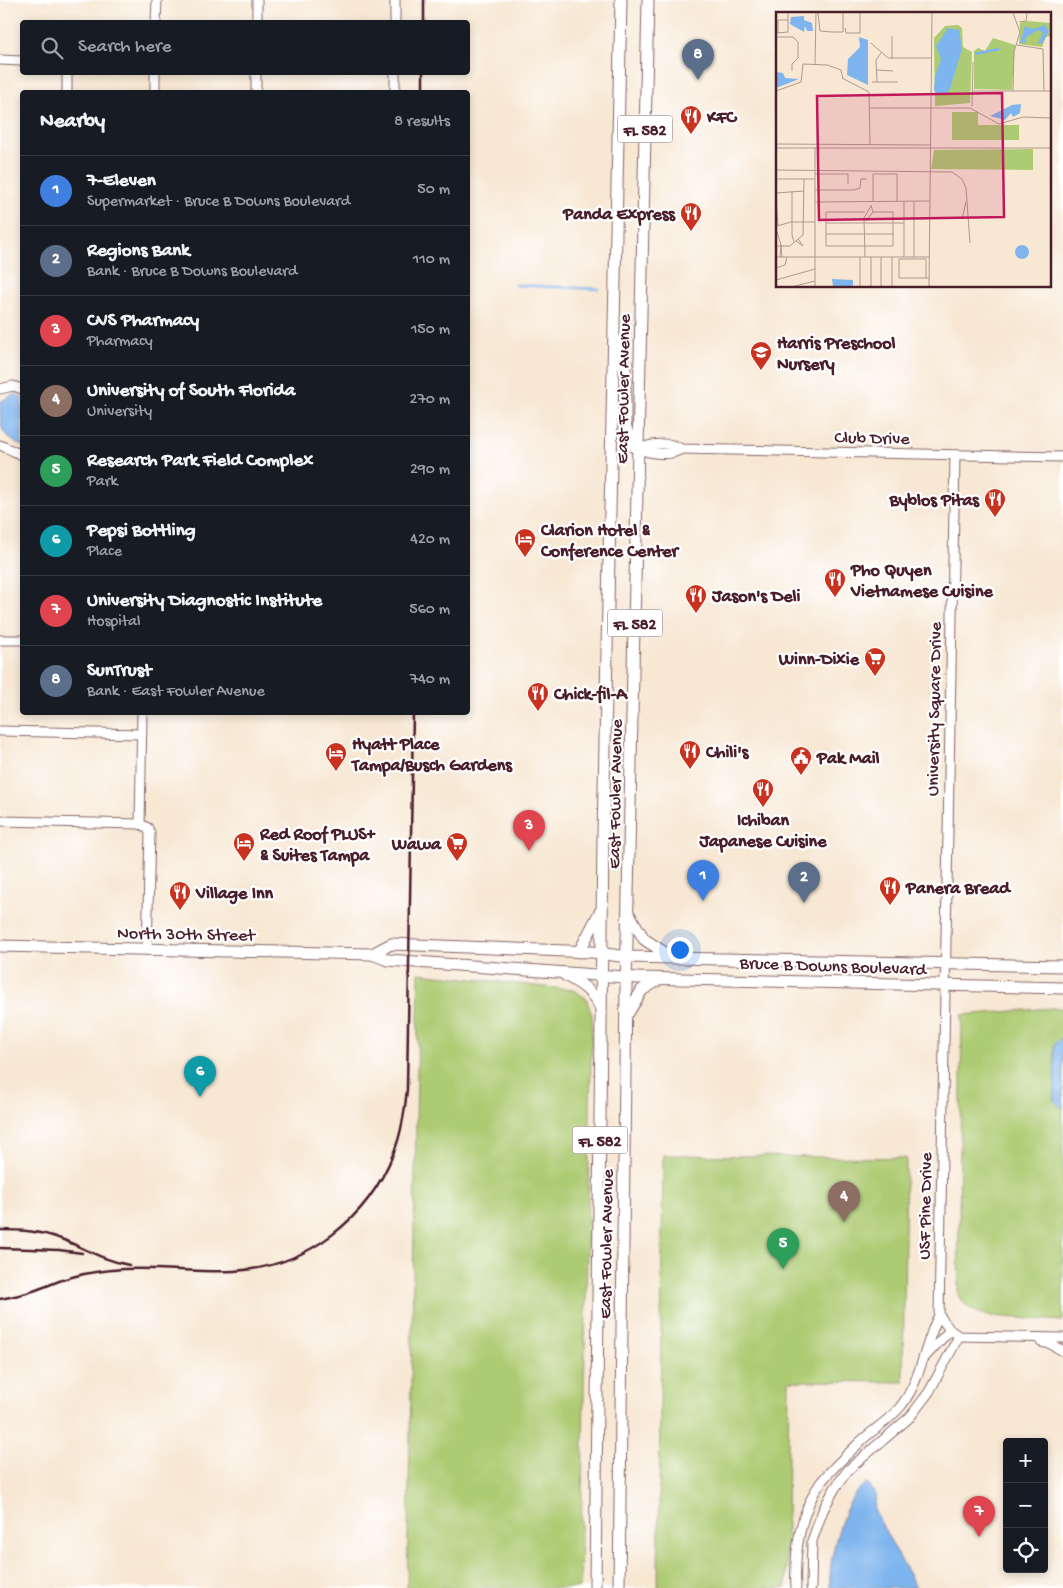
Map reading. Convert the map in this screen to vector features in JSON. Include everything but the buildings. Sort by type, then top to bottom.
[{"type":"main road","name":"East Fowler Avenue","points":[[595,1588],[602,908],[620,0]]},
{"type":"main road","name":"East Fowler Avenue","points":[[619,1588],[627,957],[648,0]]},
{"type":"main road","points":[[613,335],[621,351],[625,369],[626,433],[630,445],[638,449]]},
{"type":"main road","points":[[580,952],[602,908]]},
{"type":"main road","points":[[628,913],[644,939],[674,958]]},
{"type":"main road","name":"North 30th Street","points":[[372,954],[391,944],[602,953],[627,957]]},
{"type":"main road","name":"North 30th Street","points":[[0,946],[372,954],[388,960],[602,975]]},
{"type":"main road","name":"Bruce B Downs Boulevard","points":[[627,957],[1063,966]]},
{"type":"main road","points":[[561,973],[583,985],[595,998],[601,1009]]},
{"type":"main road","name":"Bruce B Downs Boulevard","points":[[602,975],[1063,988]]},
{"type":"main road","points":[[626,1017],[634,1000],[642,990],[651,983],[664,978]]},
{"type":"street","points":[[156,20],[157,0]]},
{"type":"street","points":[[257,0],[257,20]]},
{"type":"street","points":[[395,0],[395,20]]},
{"type":"street","points":[[0,60],[20,61]]},
{"type":"street","points":[[67,75],[67,90]]},
{"type":"street","points":[[155,75],[155,90]]},
{"type":"street","points":[[256,75],[256,90]]},
{"type":"street","points":[[395,75],[395,90]]},
{"type":"street","points":[[0,388],[13,386],[20,388]]},
{"type":"street","name":"Club Drive","points":[[638,449],[648,444],[676,446],[680,449],[1063,457]]},
{"type":"street","points":[[0,445],[20,454]]},
{"type":"street","name":"University Square Drive","points":[[946,963],[955,455]]},
{"type":"street","points":[[0,640],[20,640]]},
{"type":"street","points":[[140,824],[142,715]]},
{"type":"street","points":[[0,731],[142,734]]},
{"type":"street","points":[[0,821],[140,824],[148,828],[150,833],[147,950]]},
{"type":"street","name":"USF Pine Drive","points":[[939,1314],[944,986],[946,963]]},
{"type":"street","points":[[939,1314],[950,1330],[959,1336],[1063,1338]]},
{"type":"street","points":[[796,1588],[798,1539],[808,1506],[821,1482],[860,1442],[901,1407],[915,1384],[931,1331],[939,1314]]},
{"type":"street","points":[[922,1362],[950,1330]]},
{"type":"street","points":[[811,1588],[812,1541],[823,1510],[835,1488],[848,1470],[910,1417],[929,1392],[959,1336]]},
{"type":"street","points":[[1017,1337],[1051,1344],[1063,1351]]},
{"type":"street","points":[[915,1384],[929,1392]]},
{"type":"street","points":[[795,1576],[811,1574]]},
{"type":"green space","points":[[419,973],[573,990],[586,998],[592,1015],[580,1588],[407,1588]]},
{"type":"green space","points":[[1063,1008],[1063,1321],[989,1316],[971,1309],[963,1303],[958,1295],[962,1015]]},
{"type":"green space","points":[[663,1155],[906,1158],[903,1382],[789,1381],[786,1588],[658,1588]]},
{"type":"water","points":[[14,394],[20,396],[20,445],[9,438],[3,430],[0,418],[0,402]]},
{"type":"water","points":[[1063,1036],[1063,1109],[1055,1102],[1054,1045]]},
{"type":"water","points":[[866,1483],[876,1495],[874,1510],[916,1588],[830,1588],[833,1553],[844,1514],[857,1491]]},
{"type":"waterway","points":[[515,285],[599,289]]},
{"type":"railway","points":[[424,0],[424,20]]},
{"type":"railway","points":[[423,75],[423,90]]},
{"type":"railway","points":[[0,1299],[29,1292],[67,1278],[105,1271],[124,1269],[234,1271],[261,1267],[286,1260],[310,1249],[332,1235],[351,1218],[368,1198],[383,1176],[397,1144],[403,1121],[407,1089],[413,715]]},
{"type":"railway","points":[[0,1230],[46,1234],[111,1261],[129,1265]]},
{"type":"railway","points":[[0,1248],[59,1250],[82,1253]]},
{"type":"place","name":"SunTrust","points":[[698,80]]},
{"type":"place","name":"KFC","points":[[691,135]]},
{"type":"place","name":"Panda Express","points":[[691,232]]},
{"type":"place","name":"Harris Preschool Nursery","points":[[761,371]]},
{"type":"place","name":"Byblos Pitas","points":[[995,518]]},
{"type":"place","name":"Clarion Hotel & Conference Center","points":[[525,558]]},
{"type":"place","name":"Pho Quyen Vietnamese Cuisine","points":[[835,598]]},
{"type":"place","name":"Jason's Deli","points":[[696,614]]},
{"type":"place","name":"Winn-Dixie","points":[[875,677]]},
{"type":"place","name":"Chick-fil-A","points":[[538,712]]},
{"type":"place","name":"Chili's","points":[[690,770]]},
{"type":"place","name":"Hyatt Place Tampa/Busch Gardens","points":[[336,772]]},
{"type":"place","name":"Pak Mail","points":[[801,776]]},
{"type":"place","name":"Ichiban Japanese Cuisine","points":[[763,808]]},
{"type":"place","name":"CVS Pharmacy","points":[[529,851]]},
{"type":"place","name":"Red Roof PLUS+ & Suites Tampa","points":[[244,862]]},
{"type":"place","name":"Wawa","points":[[457,862]]},
{"type":"place","name":"7-Eleven","points":[[703,901]]},
{"type":"place","name":"Regions Bank","points":[[804,903]]},
{"type":"place","name":"Panera Bread","points":[[890,906]]},
{"type":"place","name":"Village Inn","points":[[180,911]]},
{"type":"place","name":"Pepsi Bottling","points":[[200,1097]]},
{"type":"place","name":"University of South Florida","points":[[844,1222]]},
{"type":"place","name":"Research Park Field Complex","points":[[783,1269]]},
{"type":"place","name":"University Diagnostic Institute","points":[[979,1537]]}]
